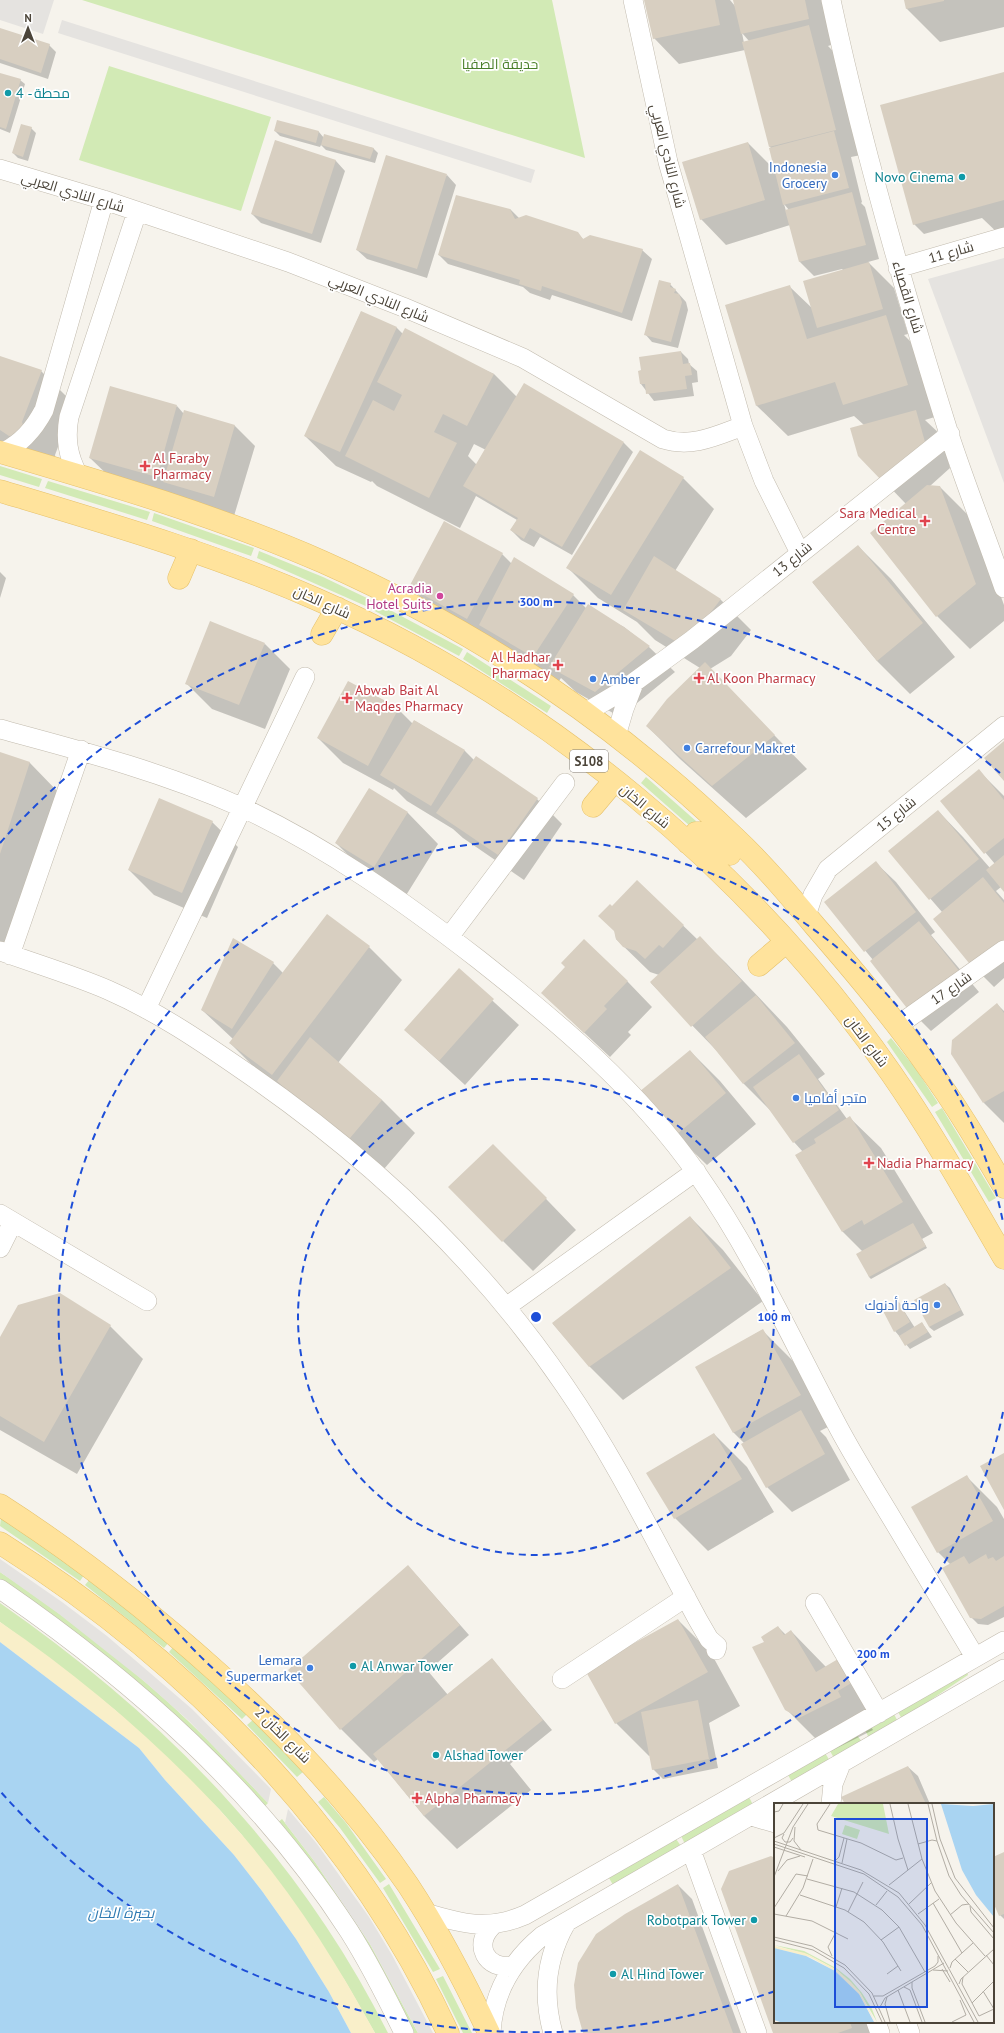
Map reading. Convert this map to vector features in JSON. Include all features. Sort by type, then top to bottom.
[{"type":"main road","name":"S108","points":[[1,453],[78,475],[240,529],[297,551],[406,602],[484,646],[585,713],[616,736],[698,804],[733,836],[778,882],[897,1026],[946,1093],[1004,1186]]},
{"type":"main road","name":"شارع الخان","points":[[0,491],[104,521],[278,582],[337,608],[416,648],[508,703],[546,728],[614,780],[688,843],[746,899],[786,942],[832,996],[890,1072],[945,1159],[1004,1258]]},
{"type":"main road","points":[[179,578],[190,550]]},
{"type":"main road","points":[[322,634],[337,608]]},
{"type":"main road","points":[[593,806],[614,780]]},
{"type":"main road","points":[[688,843],[696,833],[706,832],[751,873],[763,879],[778,882]]},
{"type":"main road","points":[[760,965],[786,942]]},
{"type":"main road","name":"شارع الخان 2","points":[[0,1505],[59,1544],[134,1600],[266,1716],[326,1780],[357,1816],[386,1854],[426,1913],[490,2033]]},
{"type":"main road","points":[[0,1543],[52,1578],[140,1645],[203,1700],[262,1760],[319,1826],[373,1899],[419,1976],[448,2033]]},
{"type":"street","name":"شارع النادي العربي","points":[[633,0],[668,162],[743,426],[764,481],[800,553]]},
{"type":"street","name":"شارع القصباء","points":[[831,0],[844,60],[898,268],[950,434],[1004,588]]},
{"type":"street","name":"شارع النادي العربي","points":[[0,169],[104,200],[288,262],[503,349],[523,358],[663,439],[681,443],[700,441],[743,426]]},
{"type":"street","points":[[1,453],[11,448],[27,435],[44,410],[104,200]]},
{"type":"street","points":[[78,475],[70,459],[66,441],[69,417],[137,212]]},
{"type":"street","name":"شارع 11","points":[[898,268],[1004,237]]},
{"type":"street","name":"شارع 13","points":[[585,713],[634,682],[692,640],[950,434]]},
{"type":"street","points":[[146,1009],[305,677]]},
{"type":"street","points":[[616,736],[634,682]]},
{"type":"street","name":"شارع 15","points":[[806,916],[813,895],[828,869],[1004,726]]},
{"type":"street","points":[[0,729],[81,750],[168,777],[243,808],[288,830],[357,871],[449,937],[584,1046],[624,1085],[661,1127],[696,1171],[728,1218],[836,1424],[975,1657]]},
{"type":"street","points":[[81,750],[5,953],[109,990],[192,1035],[275,1092],[312,1120],[370,1167],[424,1218],[490,1287],[566,1386],[607,1451],[709,1639],[717,1646],[716,1650]]},
{"type":"street","points":[[449,937],[565,783]]},
{"type":"street","name":"شارع 17","points":[[897,1026],[1004,950]]},
{"type":"street","points":[[506,1307],[696,1171]]},
{"type":"street","points":[[0,1248],[7,1218],[147,1301]]},
{"type":"street","points":[[0,1589],[55,1627],[119,1677],[191,1742],[242,1795],[293,1854],[336,1912],[374,1973],[404,2033]]},
{"type":"street","points":[[562,1679],[686,1597]]},
{"type":"street","points":[[815,1603],[879,1713]]},
{"type":"street","points":[[426,1913],[463,1924],[493,1925],[525,1915],[1004,1641]]},
{"type":"street","points":[[490,2033],[497,2000],[507,1976],[537,1941],[1004,1669]]},
{"type":"street","points":[[831,1803],[833,1784],[841,1764]]},
{"type":"street","points":[[751,1816],[774,1823]]},
{"type":"street","points":[[691,1850],[757,2033]]},
{"type":"street","points":[[553,2033],[548,2009],[547,1979],[553,1950],[566,1923]]},
{"type":"street","points":[[493,1925],[484,1935],[483,1948],[485,1954],[494,1964],[501,1966],[514,1966]]},
{"type":"street","points":[[876,2023],[880,2033]]},
{"type":"street","points":[[906,2023],[910,2033]]},
{"type":"green space","name":"حديقة الصفيا","points":[[82,0],[552,0],[585,158]]},
{"type":"green space","points":[[109,66],[271,117],[241,211],[79,160]]},
{"type":"green space","points":[[0,466],[42,479],[39,487],[0,475]]},
{"type":"green space","points":[[48,481],[150,512],[147,520],[45,488]]},
{"type":"green space","points":[[154,513],[254,548],[251,556],[152,521]]},
{"type":"green space","points":[[259,551],[323,577],[371,600],[368,607],[257,558]]},
{"type":"green space","points":[[375,602],[463,649],[459,656],[371,609]]},
{"type":"green space","points":[[467,652],[551,706],[547,713],[463,659]]},
{"type":"green space","points":[[646,777],[696,821],[691,827],[641,783]]},
{"type":"green space","points":[[891,1038],[916,1069],[938,1103],[932,1107],[887,1042]]},
{"type":"green space","points":[[942,1108],[996,1198],[989,1202],[935,1112]]},
{"type":"green space","points":[[1,1517],[84,1575],[80,1581],[0,1526]]},
{"type":"green space","points":[[0,1572],[107,1650],[168,1702],[194,1726],[268,1803],[262,1809],[0,1579]]},
{"type":"green space","points":[[90,1579],[169,1642],[164,1648],[85,1585]]},
{"type":"green space","points":[[0,1603],[60,1647],[117,1693],[171,1742],[222,1794],[269,1848],[312,1906],[352,1968],[388,2033],[375,2033],[344,1979],[242,1835],[219,1809],[115,1710],[0,1622]]},
{"type":"green space","points":[[174,1646],[248,1713],[242,1719],[169,1652]]},
{"type":"green space","points":[[967,1672],[968,1675],[902,1719],[898,1712]]},
{"type":"green space","points":[[894,1714],[898,1722],[869,1738],[865,1730]]},
{"type":"green space","points":[[254,1719],[303,1772],[297,1777],[247,1725]]},
{"type":"green space","points":[[857,1735],[862,1742],[834,1758],[830,1751]]},
{"type":"green space","points":[[825,1753],[830,1761],[792,1782],[788,1775]]},
{"type":"green space","points":[[324,1797],[346,1823],[386,1879],[380,1883],[340,1828],[318,1802]]},
{"type":"green space","points":[[749,1797],[753,1805],[685,1844],[681,1836]]},
{"type":"green space","points":[[282,1819],[315,1862],[370,1944],[418,2033],[411,2033],[276,1824]]},
{"type":"green space","points":[[676,1839],[681,1846],[613,1885],[609,1878]]},
{"type":"green space","points":[[389,1884],[440,1969],[433,1972],[383,1888]]},
{"type":"green space","points":[[443,1976],[472,2033],[463,2033],[436,1979]]},
{"type":"sand","points":[[0,1622],[33,1645],[97,1694],[158,1748],[215,1805],[261,1858],[314,1930],[346,1981],[375,2033],[351,2033],[329,1992],[296,1939],[262,1891],[234,1855],[165,1780],[139,1748],[0,1642]]},
{"type":"shaded area","points":[[0,0],[54,0],[43,34],[0,20]]},
{"type":"shaded area","points":[[62,20],[535,170],[531,183],[58,33]]},
{"type":"shaded area","points":[[1004,258],[1004,483],[928,279]]},
{"type":"shaded area","points":[[0,1559],[62,1602],[107,1636],[192,1709],[271,1789],[268,1803],[189,1721],[145,1682],[59,1614],[0,1572]]},
{"type":"shaded area","points":[[288,1809],[317,1844],[369,1917],[392,1955],[433,2033],[418,2033],[370,1944],[315,1862],[285,1823]]},
{"type":"water","name":"بحيرة الخان","points":[[0,1642],[139,1748],[165,1780],[234,1855],[262,1891],[296,1939],[329,1992],[351,2033],[0,2033]]},
{"type":"building","points":[[644,0],[715,0],[720,25],[653,39]]},
{"type":"building","points":[[733,0],[805,0],[809,19],[741,34]]},
{"type":"building","points":[[904,0],[944,0],[944,1],[906,9]]},
{"type":"building","points":[[809,25],[836,130],[769,147],[742,42]]},
{"type":"building","points":[[0,28],[50,44],[41,73],[0,59]]},
{"type":"building","points":[[1004,72],[1004,200],[913,225],[880,105]]},
{"type":"building","name":"محطة - 4","points":[[0,73],[21,79],[6,129],[0,127]]},
{"type":"building","points":[[277,120],[319,131],[316,143],[274,131]]},
{"type":"building","points":[[21,124],[32,127],[23,157],[12,153]]},
{"type":"building","points":[[834,131],[849,188],[783,205],[769,148]]},
{"type":"building","points":[[324,134],[374,148],[370,159],[321,145]]},
{"type":"building","points":[[275,140],[336,160],[312,234],[251,214]]},
{"type":"building","points":[[748,142],[765,200],[700,220],[682,162]]},
{"type":"building","points":[[386,155],[447,174],[417,269],[356,250]]},
{"type":"building","points":[[852,192],[866,245],[799,262],[785,210]]},
{"type":"building","points":[[456,195],[510,209],[515,219],[526,215],[578,232],[583,239],[590,235],[643,249],[622,313],[542,286],[541,291],[519,284],[520,280],[438,255]]},
{"type":"building","points":[[869,262],[883,309],[817,328],[803,281]]},
{"type":"building","points":[[659,280],[671,283],[670,287],[676,289],[674,293],[679,294],[682,302],[671,342],[644,335]]},
{"type":"building","points":[[790,285],[807,339],[886,315],[908,385],[843,405],[835,382],[756,406],[725,305]]},
{"type":"building","points":[[361,311],[397,327],[340,452],[304,436]]},
{"type":"building","points":[[405,328],[494,374],[467,426],[443,414],[434,432],[457,443],[429,498],[345,456],[373,400],[394,411],[402,395],[377,382]]},
{"type":"building","points":[[681,351],[683,364],[690,363],[692,375],[685,376],[687,389],[646,394],[645,384],[640,384],[638,371],[641,370],[639,357]]},
{"type":"building","points":[[0,356],[42,370],[22,422],[24,428],[18,435],[9,436],[0,430]]},
{"type":"building","points":[[524,383],[624,442],[562,547],[530,528],[524,539],[510,530],[518,518],[463,486]]},
{"type":"building","points":[[110,386],[177,405],[157,477],[89,458]]},
{"type":"building","points":[[184,410],[235,425],[214,497],[163,482]]},
{"type":"building","points":[[916,410],[925,442],[883,482],[858,456],[850,428]]},
{"type":"building","points":[[640,450],[684,477],[611,595],[566,568]]},
{"type":"building","points":[[927,485],[940,486],[976,584],[936,617],[870,533]]},
{"type":"building","points":[[444,521],[503,553],[467,619],[409,587]]},
{"type":"building","points":[[858,545],[923,623],[877,661],[812,582]]},
{"type":"building","points":[[654,556],[721,599],[701,625],[675,641],[623,610]]},
{"type":"building","points":[[514,557],[574,594],[533,657],[479,625]]},
{"type":"building","points":[[588,604],[650,646],[595,692],[549,667]]},
{"type":"building","points":[[210,621],[265,643],[239,705],[185,684]]},
{"type":"building","points":[[705,662],[775,735],[712,786],[646,726],[667,699]]},
{"type":"building","points":[[348,681],[399,708],[368,766],[317,738]]},
{"type":"building","points":[[414,720],[465,750],[431,806],[380,775]]},
{"type":"building","points":[[1004,741],[1004,781],[984,758]]},
{"type":"building","points":[[0,752],[30,762],[0,854]]},
{"type":"building","points":[[476,756],[538,798],[498,855],[436,813]]},
{"type":"building","points":[[979,769],[1004,800],[1004,838],[984,854],[940,801]]},
{"type":"building","points":[[369,788],[408,812],[374,867],[335,843]]},
{"type":"building","points":[[159,798],[213,821],[182,893],[128,870]]},
{"type":"building","points":[[938,810],[979,859],[929,900],[888,851]]},
{"type":"building","points":[[1004,855],[1004,892],[986,870]]},
{"type":"building","points":[[876,861],[916,912],[864,952],[824,902]]},
{"type":"building","points":[[983,877],[1004,903],[1004,943],[973,968],[933,919]]},
{"type":"building","points":[[637,880],[684,925],[663,948],[659,945],[645,959],[636,951],[623,947],[616,939],[614,931],[598,916],[610,904],[612,906]]},
{"type":"building","points":[[327,914],[370,946],[272,1075],[229,1043]]},
{"type":"building","points":[[919,921],[960,972],[910,1012],[870,961]]},
{"type":"building","points":[[700,936],[742,981],[691,1027],[650,982]]},
{"type":"building","points":[[233,938],[274,962],[232,1029],[201,1010]]},
{"type":"building","points":[[584,939],[628,981],[604,1006],[607,1009],[584,1033],[541,993],[565,967],[561,963]]},
{"type":"building","points":[[459,968],[494,999],[439,1061],[404,1030]]},
{"type":"building","points":[[756,995],[795,1043],[743,1084],[705,1037]]},
{"type":"building","points":[[997,1003],[1004,1013],[1004,1091],[983,1103],[951,1054],[952,1040]]},
{"type":"building","points":[[310,1037],[382,1100],[345,1144],[277,1081]]},
{"type":"building","points":[[690,1050],[726,1093],[676,1135],[639,1092]]},
{"type":"building","name":"متجر أفاميا","points":[[799,1054],[839,1110],[793,1143],[753,1087]]},
{"type":"building","points":[[850,1116],[903,1202],[864,1225],[862,1220],[842,1232],[795,1155],[816,1143],[814,1139]]},
{"type":"building","points":[[493,1144],[547,1198],[502,1242],[448,1187]]},
{"type":"building","points":[[690,1216],[731,1268],[589,1367],[552,1323]]},
{"type":"building","points":[[913,1223],[926,1246],[869,1277],[856,1254]]},
{"type":"building","name":"واحة أدنوك","points":[[945,1283],[961,1310],[929,1327],[914,1300]]},
{"type":"building","points":[[60,1293],[111,1325],[44,1442],[0,1416],[0,1337],[18,1305]]},
{"type":"building","points":[[899,1302],[910,1322],[894,1332],[883,1311]]},
{"type":"building","points":[[922,1322],[928,1332],[905,1346],[899,1336]]},
{"type":"building","points":[[763,1329],[801,1395],[733,1433],[695,1367]]},
{"type":"building","points":[[801,1410],[825,1454],[766,1488],[741,1444]]},
{"type":"building","points":[[714,1433],[742,1479],[674,1519],[646,1473]]},
{"type":"building","points":[[1004,1453],[1004,1510],[980,1466]]},
{"type":"building","points":[[967,1475],[993,1521],[937,1553],[911,1507]]},
{"type":"building","points":[[986,1554],[988,1559],[993,1557],[996,1561],[1004,1556],[1004,1606],[981,1619],[970,1618],[942,1568],[964,1556],[969,1564]]},
{"type":"building","name":"Al Anwar Tower","points":[[408,1565],[460,1625],[340,1730],[288,1670]]},
{"type":"building","points":[[678,1619],[708,1672],[615,1724],[585,1670]]},
{"type":"building","points":[[778,1626],[784,1635],[791,1630],[816,1672],[838,1659],[853,1682],[838,1691],[841,1697],[799,1718],[785,1710],[752,1647],[764,1642],[761,1637]]},
{"type":"building","name":"Alshad Tower","points":[[492,1658],[543,1720],[424,1816],[373,1754]]},
{"type":"building","points":[[698,1700],[709,1759],[652,1770],[641,1712]]},
{"type":"building","points":[[908,1766],[926,1803],[844,1803],[841,1797]]},
{"type":"building","points":[[1004,1852],[1004,1914],[999,1916],[994,1904],[994,1857]]},
{"type":"building","name":"Robotpark Tower","points":[[771,1856],[774,1858],[774,2023],[850,2023],[852,2028],[838,2033],[773,2033],[721,1889],[729,1871]]},
{"type":"building","points":[[678,1884],[733,2033],[583,2033],[576,2008],[574,1985],[578,1963],[596,1934],[625,1914]]},
{"type":"place","name":"محطة - 4","points":[[8,93]]},
{"type":"place","name":"Indonesia Grocery","points":[[835,175]]},
{"type":"place","name":"Novo Cinema","points":[[962,177]]},
{"type":"place","name":"Al Faraby Pharmacy","points":[[145,466]]},
{"type":"place","name":"Sara Medical Centre","points":[[925,521]]},
{"type":"place","name":"Acradia Hotel Suits","points":[[440,596]]},
{"type":"place","name":"Al Hadhar Pharmacy","points":[[558,665]]},
{"type":"place","name":"Al Koon Pharmacy","points":[[699,678]]},
{"type":"place","name":"Amber","points":[[593,679]]},
{"type":"place","name":"Abwab Bait Al Maqdes Pharmacy","points":[[347,698]]},
{"type":"place","name":"Carrefour Makret","points":[[687,748]]},
{"type":"place","name":"متجر أفاميا","points":[[796,1098]]},
{"type":"place","name":"Nadia Pharmacy","points":[[869,1163]]},
{"type":"place","name":"واحة أدنوك","points":[[937,1305]]},
{"type":"place","name":"Al Anwar Tower","points":[[353,1666]]},
{"type":"place","name":"Lemara Supermarket","points":[[310,1668]]},
{"type":"place","name":"Alshad Tower","points":[[436,1755]]},
{"type":"place","name":"Alpha Pharmacy","points":[[417,1798]]},
{"type":"place","name":"Robotpark Tower","points":[[754,1920]]},
{"type":"place","name":"Al Hind Tower","points":[[613,1974]]}]
